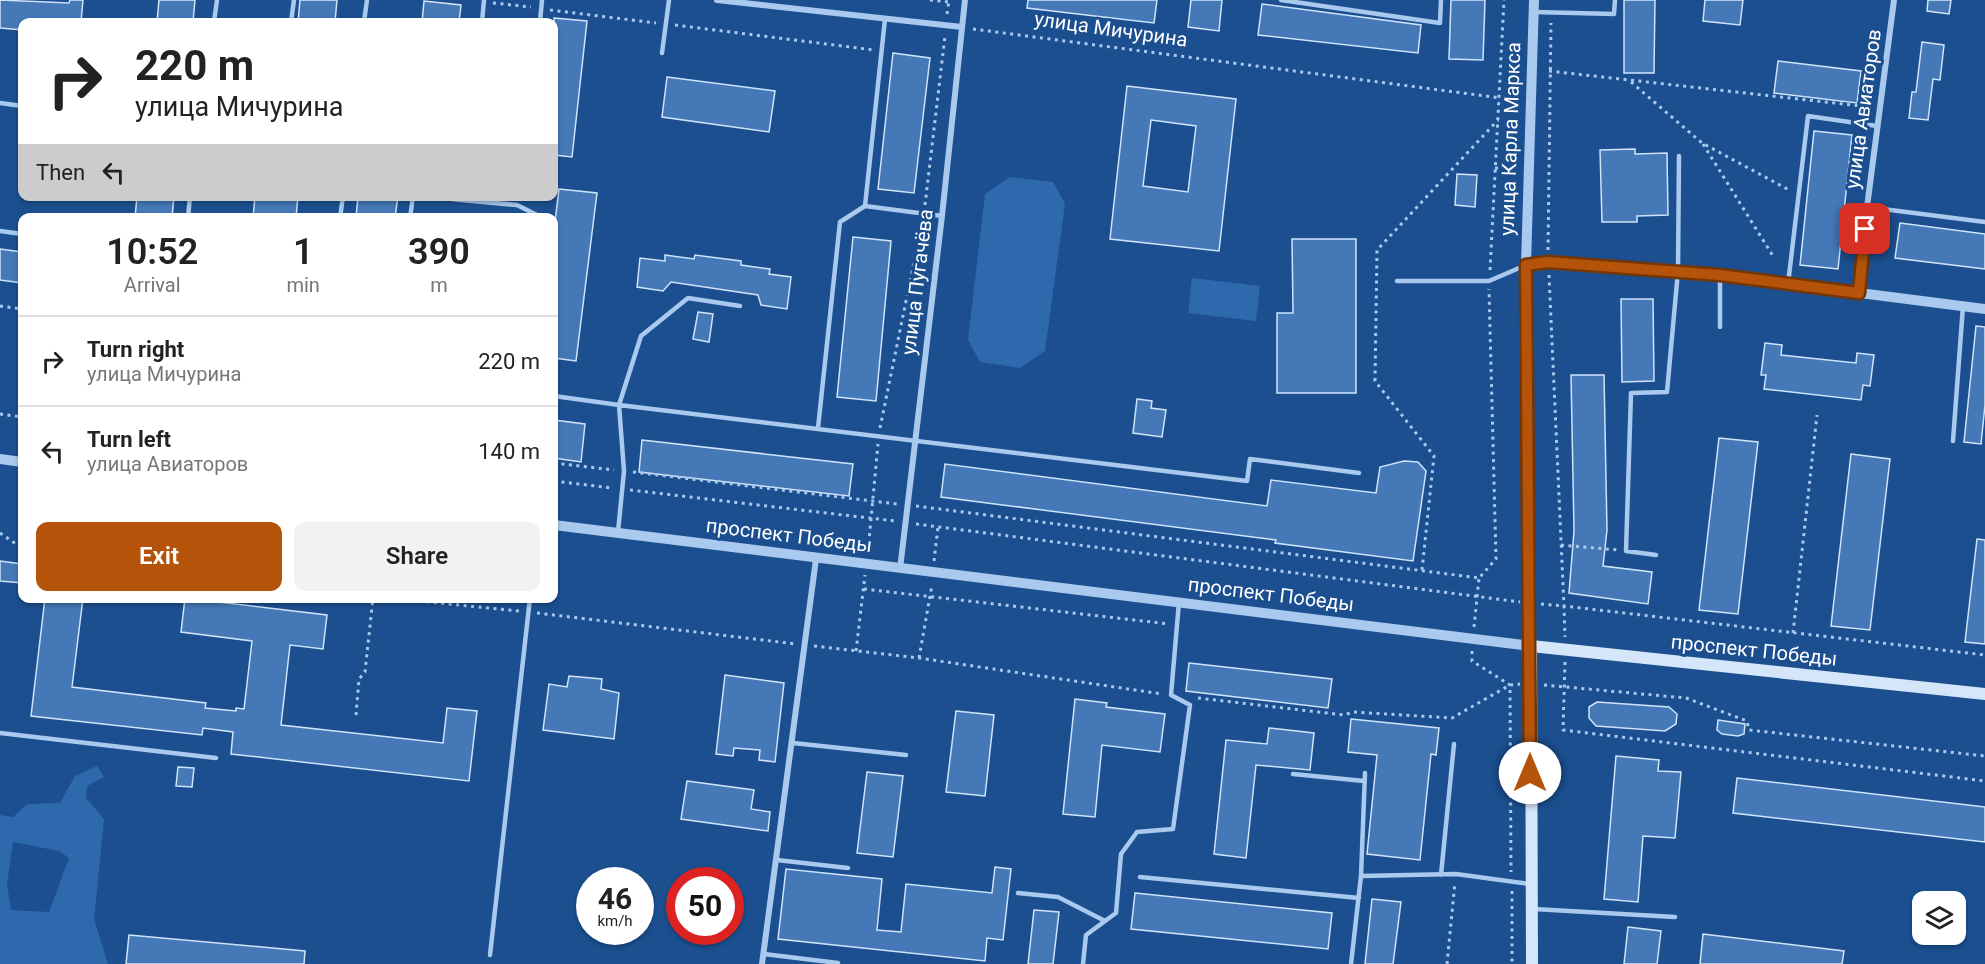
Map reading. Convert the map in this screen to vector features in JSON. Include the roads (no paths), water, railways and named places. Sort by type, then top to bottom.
[{"type":"main road","name":"проспект Победы","points":[[1531,646],[1985,694]]},
{"type":"main road","name":"улица Карла Маркса","points":[[1531,646],[1532,964]]},
{"type":"street","points":[[717,0],[962,27]]},
{"type":"street","name":"улица Пугачёва","points":[[900,568],[965,0]]},
{"type":"street","name":"улица Карла Маркса","points":[[1531,646],[1526,265],[1534,0]]},
{"type":"street","name":"улица Авиаторов","points":[[1859,293],[1867,207],[1894,0]]},
{"type":"street","points":[[1526,265],[1548,262],[1720,275],[1985,309]]},
{"type":"street","points":[[0,459],[18,461]]},
{"type":"street","name":"проспект Победы","points":[[558,525],[1531,646]]},
{"type":"street","points":[[762,964],[816,559]]},
{"type":"lane","points":[[215,18],[217,0]]},
{"type":"lane","points":[[292,18],[294,0]]},
{"type":"lane","points":[[365,18],[367,0]]},
{"type":"lane","points":[[482,18],[484,0]]},
{"type":"lane","points":[[541,18],[543,0]]},
{"type":"lane","points":[[662,53],[669,0]]},
{"type":"lane","points":[[1281,0],[1440,23],[1441,0]]},
{"type":"lane","points":[[1534,12],[1614,14],[1615,0]]},
{"type":"lane","points":[[865,206],[885,19]]},
{"type":"lane","points":[[0,103],[18,105]]},
{"type":"lane","points":[[1788,284],[1808,116],[1877,126]]},
{"type":"lane","points":[[1656,555],[1626,551],[1631,393],[1666,392],[1678,271],[1678,156]]},
{"type":"lane","points":[[485,201],[517,205],[533,213]]},
{"type":"lane","points":[[517,201],[517,205]]},
{"type":"lane","points":[[818,428],[840,222],[865,206],[942,216]]},
{"type":"lane","points":[[1867,207],[1985,222]]},
{"type":"lane","points":[[0,231],[18,233]]},
{"type":"lane","points":[[1397,280],[1489,281],[1526,265]]},
{"type":"lane","points":[[1720,275],[1720,327]]},
{"type":"lane","points":[[618,532],[624,471],[619,405],[641,336],[688,298],[740,306]]},
{"type":"lane","points":[[1953,441],[1963,306]]},
{"type":"lane","points":[[558,397],[1247,481],[1250,459],[1359,473]]},
{"type":"lane","points":[[1083,964],[1086,935],[1116,914],[1121,854],[1137,832],[1173,829],[1190,705],[1171,695],[1179,602]]},
{"type":"lane","points":[[490,955],[529,603]]},
{"type":"lane","points":[[0,733],[216,758]]},
{"type":"lane","points":[[793,743],[906,755]]},
{"type":"lane","points":[[1441,875],[1454,744]]},
{"type":"lane","points":[[1351,964],[1361,876],[1365,773]]},
{"type":"lane","points":[[1293,774],[1364,781]]},
{"type":"lane","points":[[777,860],[848,868]]},
{"type":"lane","points":[[1361,876],[1456,874],[1530,884]]},
{"type":"lane","points":[[1140,877],[1359,898]]},
{"type":"lane","points":[[1018,893],[1059,897],[1105,921]]},
{"type":"lane","points":[[1531,909],[1675,917]]},
{"type":"lane","points":[[764,954],[838,963]]}]
